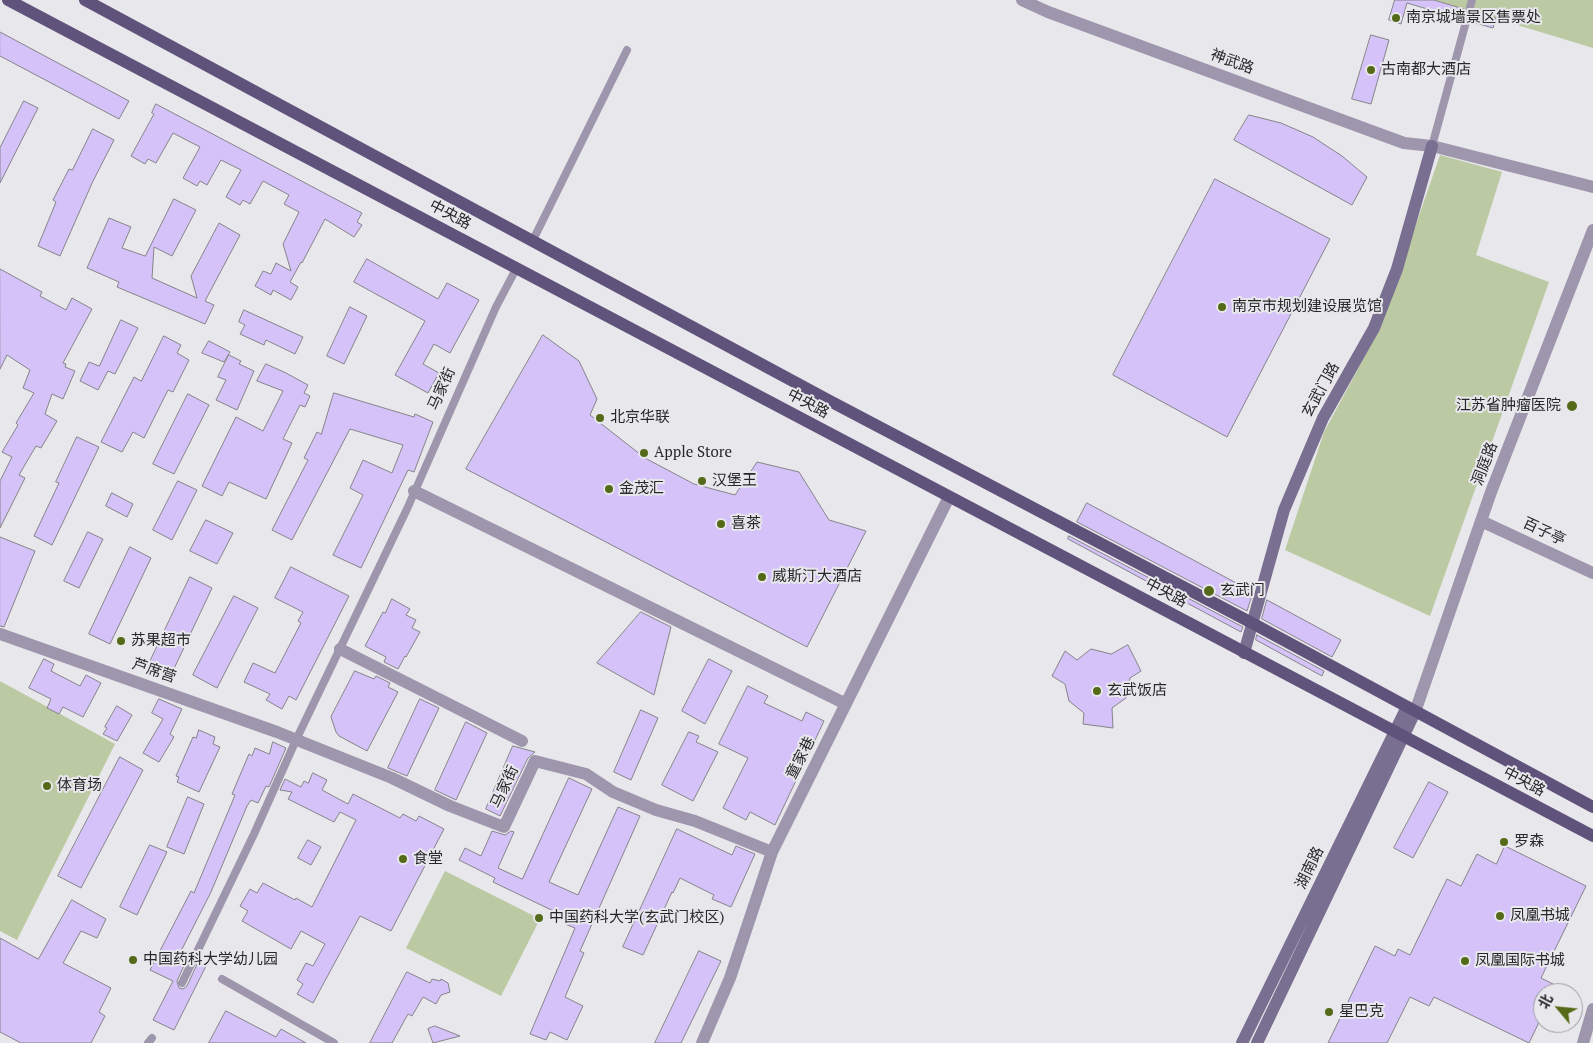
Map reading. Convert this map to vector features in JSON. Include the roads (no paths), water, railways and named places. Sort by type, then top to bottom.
[{"type":"main road","name":"中央路","points":[[8,0],[1593,836]]},
{"type":"main road","name":"中央路","points":[[85,0],[828,400],[1252,623],[1593,807]]},
{"type":"main road","name":"玄武门路","points":[[1244,653],[1284,510],[1323,418],[1374,328],[1397,269],[1432,146]]},
{"type":"main road","name":"湖南路","points":[[1257,1043],[1411,710]]},
{"type":"main road","name":"湖南路","points":[[1242,1043],[1399,735]]},
{"type":"street","name":"神武路","points":[[1022,0],[1048,12],[1404,143],[1432,146],[1593,187]]},
{"type":"street","name":"洞庭路","points":[[1411,710],[1524,405],[1593,230]]},
{"type":"street","points":[[414,491],[846,704]]},
{"type":"street","name":"童家巷","points":[[702,1043],[730,978],[772,852],[949,497]]},
{"type":"street","name":"百子亭","points":[[1481,521],[1593,573]]},
{"type":"street","name":"芦席营","points":[[0,634],[296,740]]},
{"type":"street","points":[[340,648],[522,741]]},
{"type":"street","name":"马家街","points":[[296,740],[392,778],[450,806],[504,826],[535,761],[586,774],[613,792],[656,810],[695,821],[772,852]]},
{"type":"street","points":[[1583,1043],[1593,1009]]},
{"type":"lane","points":[[1432,146],[1472,0]]},
{"type":"lane","points":[[533,240],[627,50]]},
{"type":"lane","name":"马家街","points":[[182,983],[254,834],[296,740],[414,491],[496,307],[516,268]]},
{"type":"lane","points":[[222,979],[334,1043]]},
{"type":"place","name":"南京城墙景区售票处","points":[[1396,18]]},
{"type":"place","name":"古南都大酒店","points":[[1371,70]]},
{"type":"place","name":"南京市规划建设展览馆","points":[[1222,307]]},
{"type":"place","name":"江苏省肿瘤医院","points":[[1572,406]]},
{"type":"place","name":"北京华联","points":[[600,418]]},
{"type":"place","name":"Apple Store","points":[[644,453]]},
{"type":"place","name":"汉堡王","points":[[702,481]]},
{"type":"place","name":"金茂汇","points":[[609,489]]},
{"type":"place","name":"喜茶","points":[[721,524]]},
{"type":"place","name":"威斯汀大酒店","points":[[762,577]]},
{"type":"place","name":"玄武门","points":[[1209,591]]},
{"type":"place","name":"苏果超市","points":[[121,641]]},
{"type":"place","name":"玄武饭店","points":[[1097,691]]},
{"type":"place","name":"体育场","points":[[47,786]]},
{"type":"place","name":"罗森","points":[[1504,842]]},
{"type":"place","name":"食堂","points":[[403,859]]},
{"type":"place","name":"凤凰书城","points":[[1500,916]]},
{"type":"place","name":"中国药科大学(玄武门校区)","points":[[539,918]]},
{"type":"place","name":"中国药科大学幼儿园","points":[[133,960]]},
{"type":"place","name":"凤凰国际书城","points":[[1465,961]]},
{"type":"place","name":"星巴克","points":[[1329,1012]]}]
